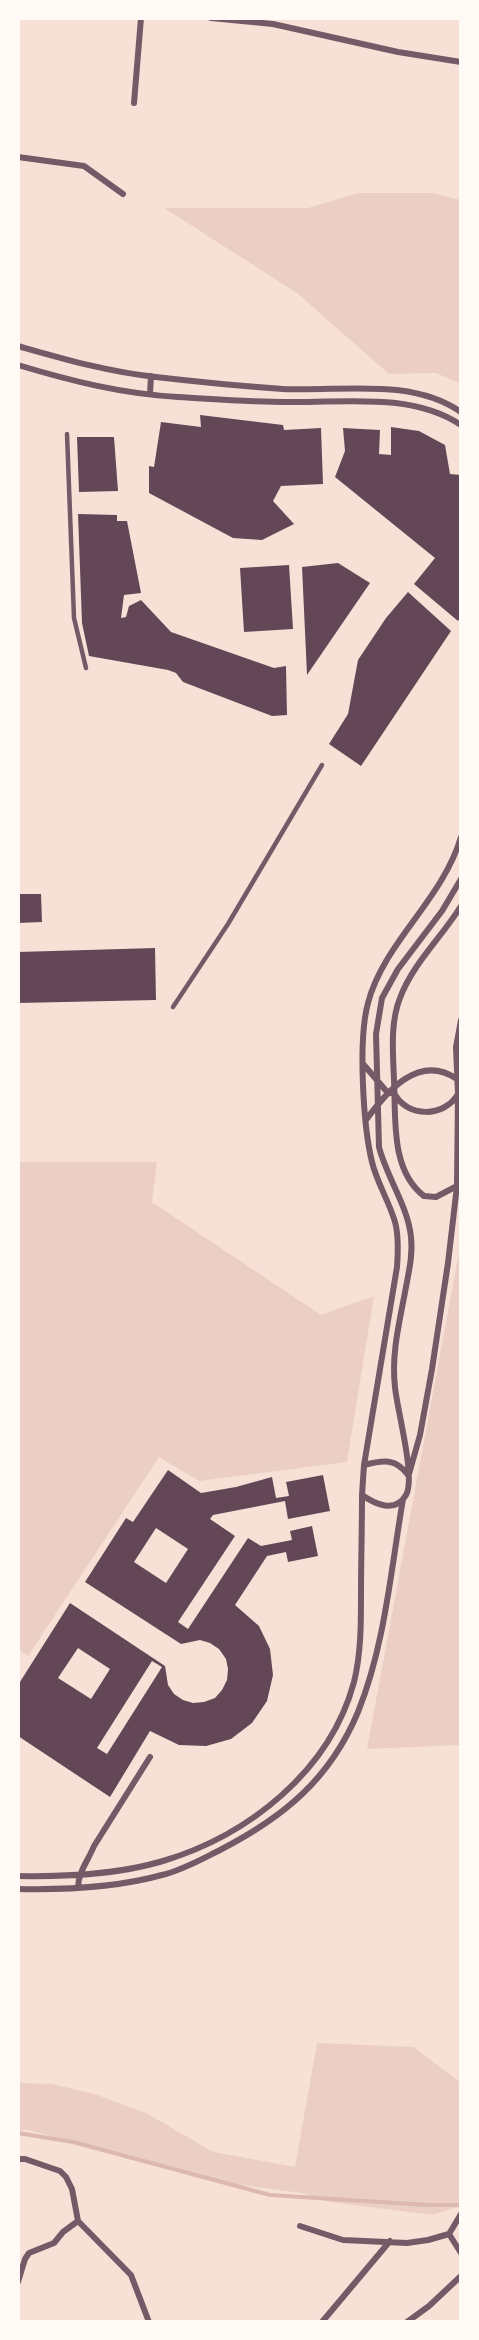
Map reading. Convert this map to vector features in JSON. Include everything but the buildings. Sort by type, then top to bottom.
[{"type":"street","points":[[134,104],[141,18]]},
{"type":"street","points":[[211,18],[274,21],[398,52],[461,62]]},
{"type":"street","points":[[18,157],[84,166],[123,194]]},
{"type":"street","points":[[18,346],[89,366],[151,376],[284,389],[400,391],[435,398],[461,412]]},
{"type":"street","points":[[18,365],[103,388],[150,394],[285,402],[398,404],[442,414],[461,425]]},
{"type":"street","points":[[150,394],[151,376]]},
{"type":"street","points":[[67,434],[74,618],[86,668]]},
{"type":"street","points":[[173,1007],[228,924],[322,765]]},
{"type":"street","points":[[18,1875],[78,1875],[127,1869],[162,1861],[220,1838],[244,1825],[272,1804],[304,1773],[333,1735],[347,1702],[358,1660],[364,1465],[398,1267],[396,1224],[372,1163],[366,1120],[365,1016],[373,987],[388,958],[440,885],[456,853],[461,837]]},
{"type":"street","points":[[408,1477],[394,1370],[395,1344],[410,1266],[412,1240],[407,1216],[381,1156],[376,1034],[382,998],[398,969],[442,911],[461,879]]},
{"type":"street","points":[[457,1186],[444,1194],[430,1197],[417,1191],[412,1184],[404,1167],[397,1142],[391,1093],[394,1085],[394,1029],[400,997],[414,971],[461,906]]},
{"type":"street","points":[[18,1888],[78,1888],[153,1877],[193,1864],[250,1835],[268,1823],[314,1783],[346,1737],[366,1690],[382,1624],[403,1499],[407,1492],[408,1477],[426,1404],[448,1263],[457,1186],[456,1047],[461,1020]]},
{"type":"street","points":[[364,1065],[399,1103],[414,1110],[434,1112],[448,1107],[458,1094]]},
{"type":"street","points":[[394,1085],[412,1074],[430,1070],[445,1072],[457,1079]]},
{"type":"street","points":[[366,1120],[378,1103],[391,1093]]},
{"type":"street","points":[[364,1465],[391,1461],[401,1466],[408,1477]]},
{"type":"street","points":[[362,1495],[375,1504],[385,1506],[395,1505],[403,1499]]},
{"type":"street","points":[[78,1888],[78,1875],[150,1757]]},
{"type":"street","points":[[18,2159],[60,2171],[66,2177],[72,2189],[78,2222],[130,2275],[149,2322]]},
{"type":"street","points":[[300,2226],[343,2240],[407,2243],[449,2234],[459,2217]]},
{"type":"street","points":[[18,2282],[29,2253],[54,2243],[63,2232],[78,2222]]},
{"type":"street","points":[[449,2234],[461,2253]]},
{"type":"street","points":[[322,2322],[390,2241]]},
{"type":"street","points":[[407,2322],[429,2306],[461,2276]]},
{"type":"shaded area","points":[[358,193],[432,193],[461,200],[461,384],[436,373],[389,374],[297,293],[164,208],[308,208]]},
{"type":"shaded area","points":[[18,1162],[157,1162],[152,1202],[321,1315],[374,1296],[347,1462],[199,1481],[159,1457],[28,1656],[18,1649]]},
{"type":"shaded area","points":[[461,1241],[461,1745],[367,1749]]},
{"type":"shaded area","points":[[317,2043],[414,2047],[461,2083],[461,2206],[432,2215],[330,2202],[301,2193],[235,2184],[28,2130],[18,2131],[18,2083],[52,2084],[95,2094],[148,2114],[213,2152],[295,2167]]},
{"type":"waterway","points":[[18,2133],[73,2142],[270,2195],[461,2205]]}]
